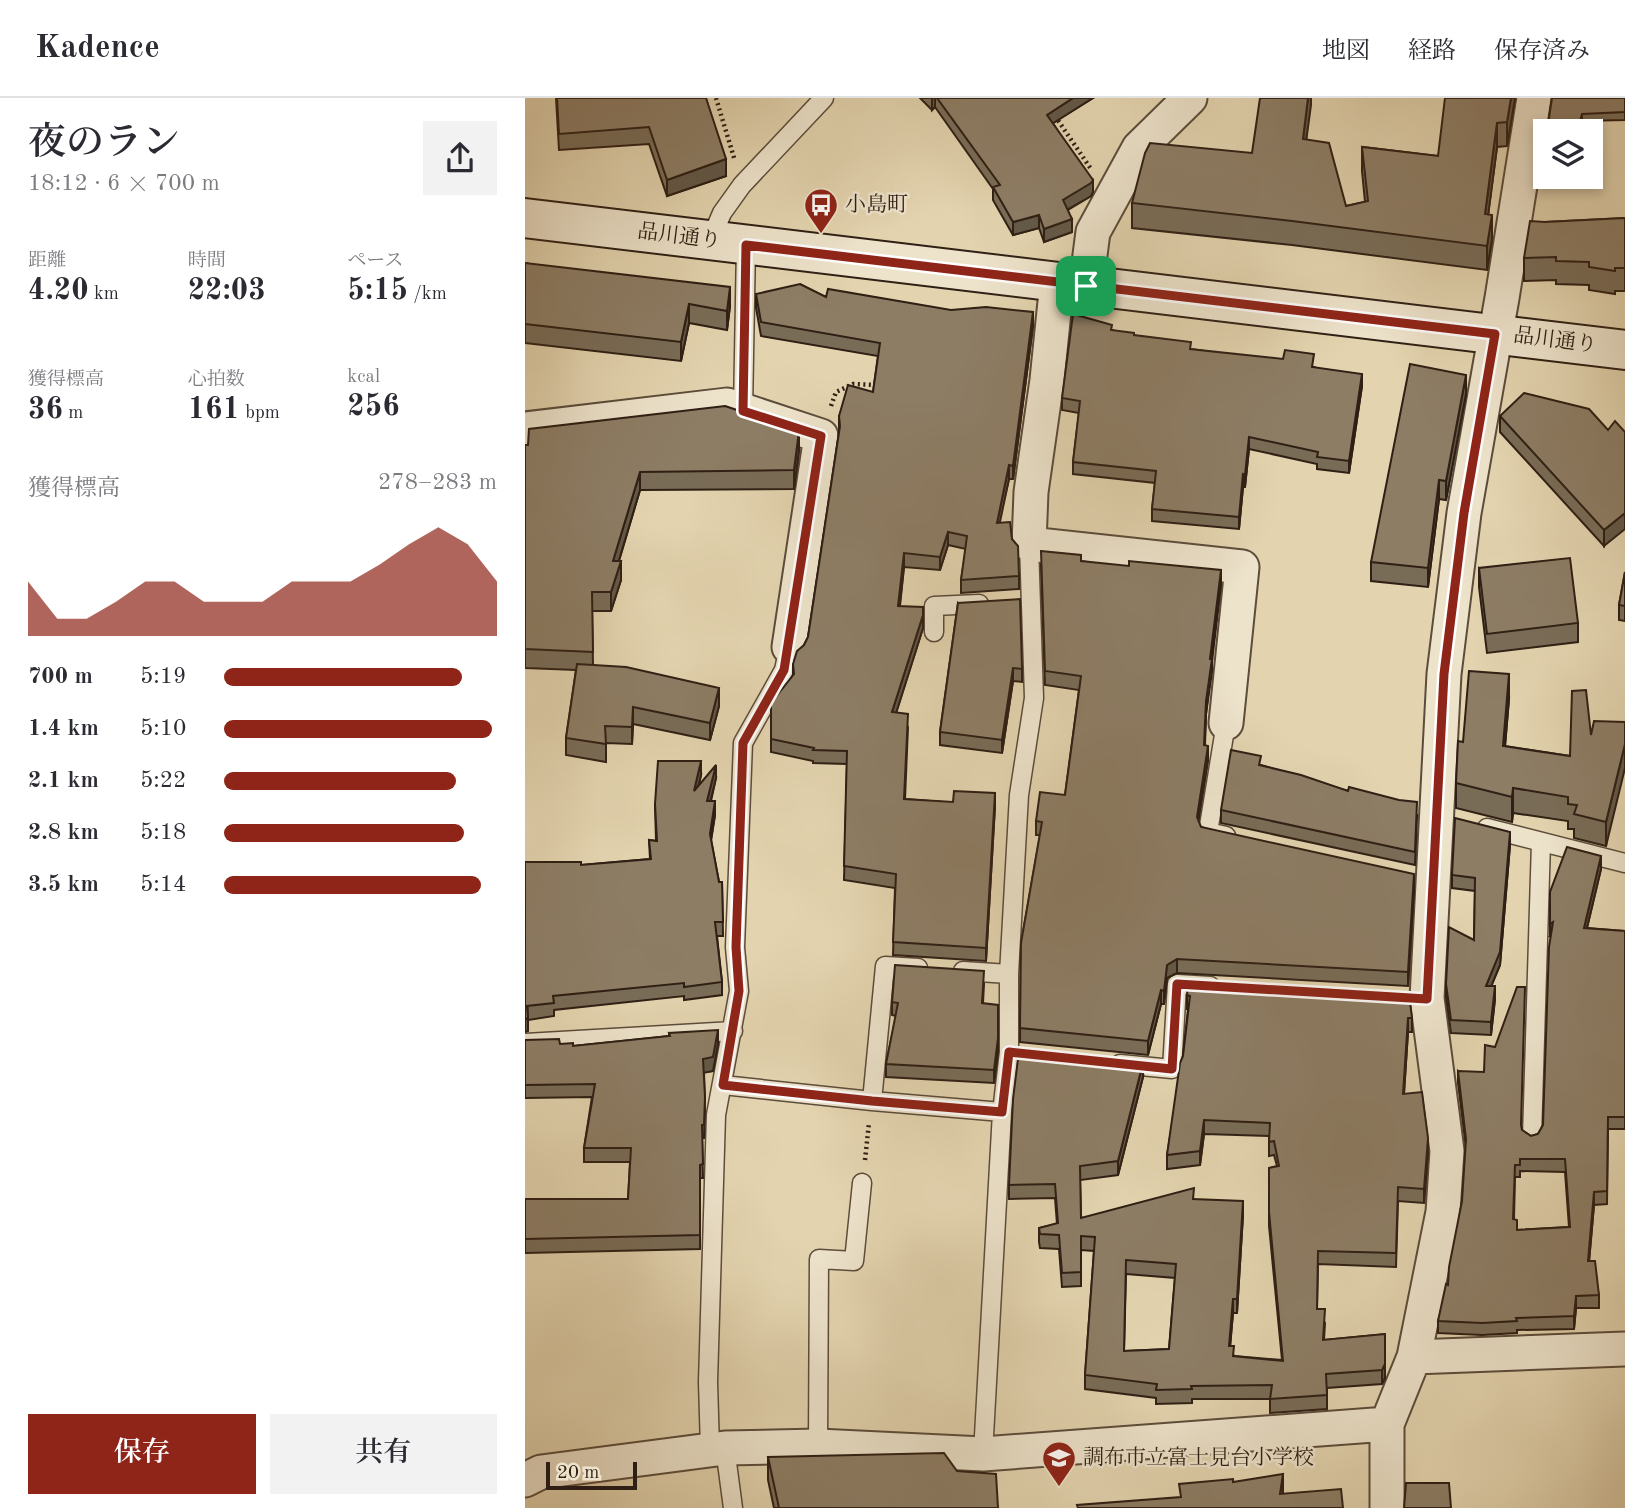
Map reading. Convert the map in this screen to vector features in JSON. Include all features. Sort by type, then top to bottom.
[{"type":"street","points":[[1190,98],[1139,148],[1093,232],[1071,284],[1047,380],[1031,492],[1029,544],[1242,568],[1226,723]]},
{"type":"street","points":[[1387,1508],[1387,1424],[1414,1357],[1443,1212],[1447,1151],[1420,998],[1425,879],[1442,816],[1444,674],[1464,513],[1534,98]]},
{"type":"street","name":"品川通り","points":[[525,218],[1625,350]]},
{"type":"street","points":[[525,429],[727,405],[821,436],[789,647]]},
{"type":"street","points":[[1414,1357],[1625,1349]]},
{"type":"street","points":[[525,1480],[541,1472],[718,1449],[818,1446],[983,1454],[1387,1424]]},
{"type":"lane","points":[[743,411],[728,243],[722,213],[742,185],[824,98]]},
{"type":"lane","points":[[983,1454],[1002,1112],[1016,1053],[1009,974],[1019,795],[1034,698],[1024,601],[1029,544]]},
{"type":"lane","points":[[934,632],[934,606],[990,603]]},
{"type":"lane","points":[[733,1508],[718,1449],[708,1382],[716,1128],[739,991],[736,947],[743,743],[784,670],[789,647]]},
{"type":"lane","points":[[1226,723],[1207,832],[1247,840]]},
{"type":"lane","points":[[1475,825],[1625,863]]},
{"type":"lane","points":[[1532,1137],[1541,842]]},
{"type":"lane","points":[[872,1101],[885,966],[1009,974]]},
{"type":"lane","points":[[1104,1062],[1172,1069],[1177,984],[1232,987]]},
{"type":"lane","points":[[525,1043],[733,1031]]},
{"type":"lane","points":[[723,1085],[1002,1112]]},
{"type":"lane","points":[[818,1446],[819,1259],[854,1261],[862,1184]]},
{"type":"path","points":[[716,98],[742,185]]},
{"type":"path","points":[[1050,109],[1112,199]]},
{"type":"path","points":[[821,436],[836,392],[853,384],[880,384]]},
{"type":"path","points":[[862,1184],[872,1101]]},
{"type":"building","points":[[557,98],[706,98],[726,159],[667,180],[649,127],[559,134]]},
{"type":"building","points":[[937,98],[1073,98],[1047,115],[1093,180],[1063,200],[1072,219],[1044,229],[1039,215],[1013,222],[993,187],[1000,185]]},
{"type":"building","points":[[1260,98],[1308,98],[1303,139],[1329,143],[1346,206],[1368,201],[1362,147],[1438,156],[1445,98],[1511,98],[1507,122],[1497,123],[1485,214],[1492,215],[1487,246],[1132,203],[1150,143],[1252,153]]},
{"type":"building","points":[[1552,98],[1625,98],[1625,112],[1582,114],[1581,119],[1549,119]]},
{"type":"building","points":[[1625,218],[1625,268],[1615,268],[1615,271],[1589,267],[1589,262],[1556,261],[1556,257],[1524,258],[1530,221]]},
{"type":"building","points":[[525,263],[730,287],[727,311],[689,304],[681,342],[525,324]]},
{"type":"building","points":[[800,284],[826,297],[828,289],[951,310],[986,307],[1033,312],[1013,466],[1009,465],[997,523],[1010,522],[1012,539],[1018,546],[1019,576],[961,580],[967,536],[948,532],[940,557],[904,553],[898,606],[923,607],[923,615],[892,712],[908,714],[904,799],[953,802],[954,791],[995,793],[986,948],[893,942],[896,874],[844,866],[847,751],[813,750],[814,748],[771,739],[771,703],[794,674],[793,664],[797,651],[808,637],[840,426],[839,416],[848,385],[873,392],[880,343],[761,322],[756,294]]},
{"type":"building","points":[[1073,314],[1112,325],[1111,330],[1191,342],[1190,349],[1283,359],[1285,350],[1314,354],[1312,367],[1362,374],[1349,461],[1317,457],[1318,452],[1249,437],[1239,517],[1152,509],[1156,471],[1073,462],[1080,401],[1062,398]]},
{"type":"building","points":[[1410,364],[1466,375],[1446,481],[1439,480],[1428,568],[1371,562]]},
{"type":"building","points":[[1524,393],[1589,409],[1608,430],[1615,421],[1625,432],[1625,513],[1604,530],[1500,416]]},
{"type":"building","points":[[725,406],[799,431],[794,470],[640,472],[613,561],[621,561],[611,592],[592,592],[593,652],[525,649],[525,445],[528,445],[529,429]]},
{"type":"building","points":[[1041,551],[1081,555],[1081,561],[1129,566],[1129,561],[1221,570],[1206,701],[1204,745],[1208,746],[1197,817],[1201,827],[1414,874],[1408,972],[1177,959],[1167,965],[1164,991],[1161,990],[1148,1041],[1020,1028],[1021,943],[1042,822],[1036,821],[1040,792],[1065,795],[1081,676],[1045,671]]},
{"type":"building","points":[[1570,558],[1578,623],[1487,634],[1479,568]]},
{"type":"building","points":[[1625,572],[1625,606],[1619,605]]},
{"type":"building","points":[[1020,599],[1022,669],[1013,668],[1002,740],[940,732],[958,603]]},
{"type":"building","points":[[577,664],[626,667],[719,688],[710,723],[633,707],[632,727],[605,726],[606,744],[566,738]]},
{"type":"building","points":[[1469,671],[1509,674],[1503,746],[1570,756],[1572,691],[1586,690],[1591,735],[1594,721],[1625,722],[1625,744],[1606,822],[1574,814],[1577,805],[1568,804],[1568,797],[1513,788],[1512,797],[1456,783],[1458,741],[1463,742]]},
{"type":"building","points":[[1231,750],[1261,756],[1259,765],[1301,775],[1348,791],[1349,787],[1417,802],[1415,852],[1221,810]]},
{"type":"building","points":[[658,761],[701,761],[694,791],[716,765],[707,801],[715,801],[710,834],[719,882],[722,882],[723,922],[715,922],[722,982],[684,987],[684,983],[553,996],[554,1003],[527,1006],[528,1018],[525,1019],[525,862],[581,862],[581,865],[651,859],[649,840],[657,841],[655,804]]},
{"type":"building","points":[[1455,818],[1510,832],[1500,952],[1486,986],[1495,986],[1491,1022],[1451,1020],[1446,984],[1449,927],[1474,940],[1475,878],[1452,875]]},
{"type":"building","points":[[1567,847],[1601,856],[1584,928],[1625,931],[1625,1117],[1608,1117],[1607,1191],[1594,1192],[1588,1261],[1595,1261],[1599,1295],[1576,1296],[1574,1316],[1516,1318],[1517,1321],[1482,1323],[1438,1321],[1446,1284],[1448,1285],[1462,1201],[1466,1139],[1458,1071],[1484,1072],[1485,1045],[1495,1047],[1517,987],[1525,987],[1521,1125],[1522,1130],[1531,1136],[1538,1134],[1543,1125],[1549,947],[1553,922],[1550,924],[1550,892]],"holes":[[[1520,1159],[1565,1159],[1570,1227],[1517,1230],[1517,1220],[1513,1219],[1515,1165],[1520,1165]]]},
{"type":"building","points":[[895,965],[984,971],[982,1003],[998,1005],[994,1070],[886,1064],[898,1003],[892,1002]]},
{"type":"building","points":[[1188,982],[1409,994],[1412,1018],[1408,1018],[1403,1094],[1422,1092],[1428,1138],[1424,1189],[1398,1187],[1396,1253],[1318,1251],[1317,1309],[1325,1309],[1323,1340],[1385,1334],[1385,1364],[1382,1370],[1326,1374],[1327,1395],[1270,1399],[1272,1385],[1191,1386],[1192,1389],[1156,1390],[1157,1384],[1085,1375],[1095,1237],[1081,1236],[1081,1272],[1062,1273],[1059,1235],[1040,1234],[1039,1228],[1058,1223],[1055,1184],[1009,1185],[1013,1099],[1019,1051],[1143,1063],[1118,1161],[1080,1166],[1081,1218],[1194,1188],[1193,1199],[1243,1201],[1237,1299],[1233,1299],[1229,1346],[1234,1346],[1233,1356],[1283,1361],[1269,1212],[1269,1168],[1279,1166],[1274,1141],[1269,1142],[1270,1123],[1204,1120],[1200,1151],[1167,1155],[1183,1056],[1190,996],[1187,995]],"holes":[[[1126,1260],[1176,1264],[1169,1349],[1124,1351]]]},
{"type":"building","points":[[718,1030],[713,1057],[703,1059],[705,1097],[702,1125],[703,1164],[700,1165],[700,1235],[525,1239],[525,1199],[628,1199],[631,1148],[584,1148],[595,1084],[525,1085],[525,1040],[559,1039],[560,1044],[573,1043],[573,1046],[670,1036],[669,1033]]},
{"type":"building","points":[[944,1453],[957,1471],[996,1474],[998,1508],[779,1508],[768,1457]]},
{"type":"building","points":[[1283,1474],[1280,1494],[1341,1489],[1343,1508],[1078,1508],[1077,1505],[1181,1497],[1179,1484],[1233,1479],[1233,1482]]},
{"type":"building","points":[[1406,1483],[1449,1483],[1451,1508],[1404,1508]]},
{"type":"place","name":"小島町","points":[[821,235]]},
{"type":"place","name":"調布市立富士見台小学校","points":[[1059,1488]]},
{"type":"route","points":[[746,245],[1086,286],[1495,334],[1464,513],[1444,674],[1427,999],[1177,984],[1172,1069],[1009,1052],[1002,1112],[723,1085],[739,991],[736,947],[743,743],[784,670],[821,436],[743,411],[746,245]]}]
